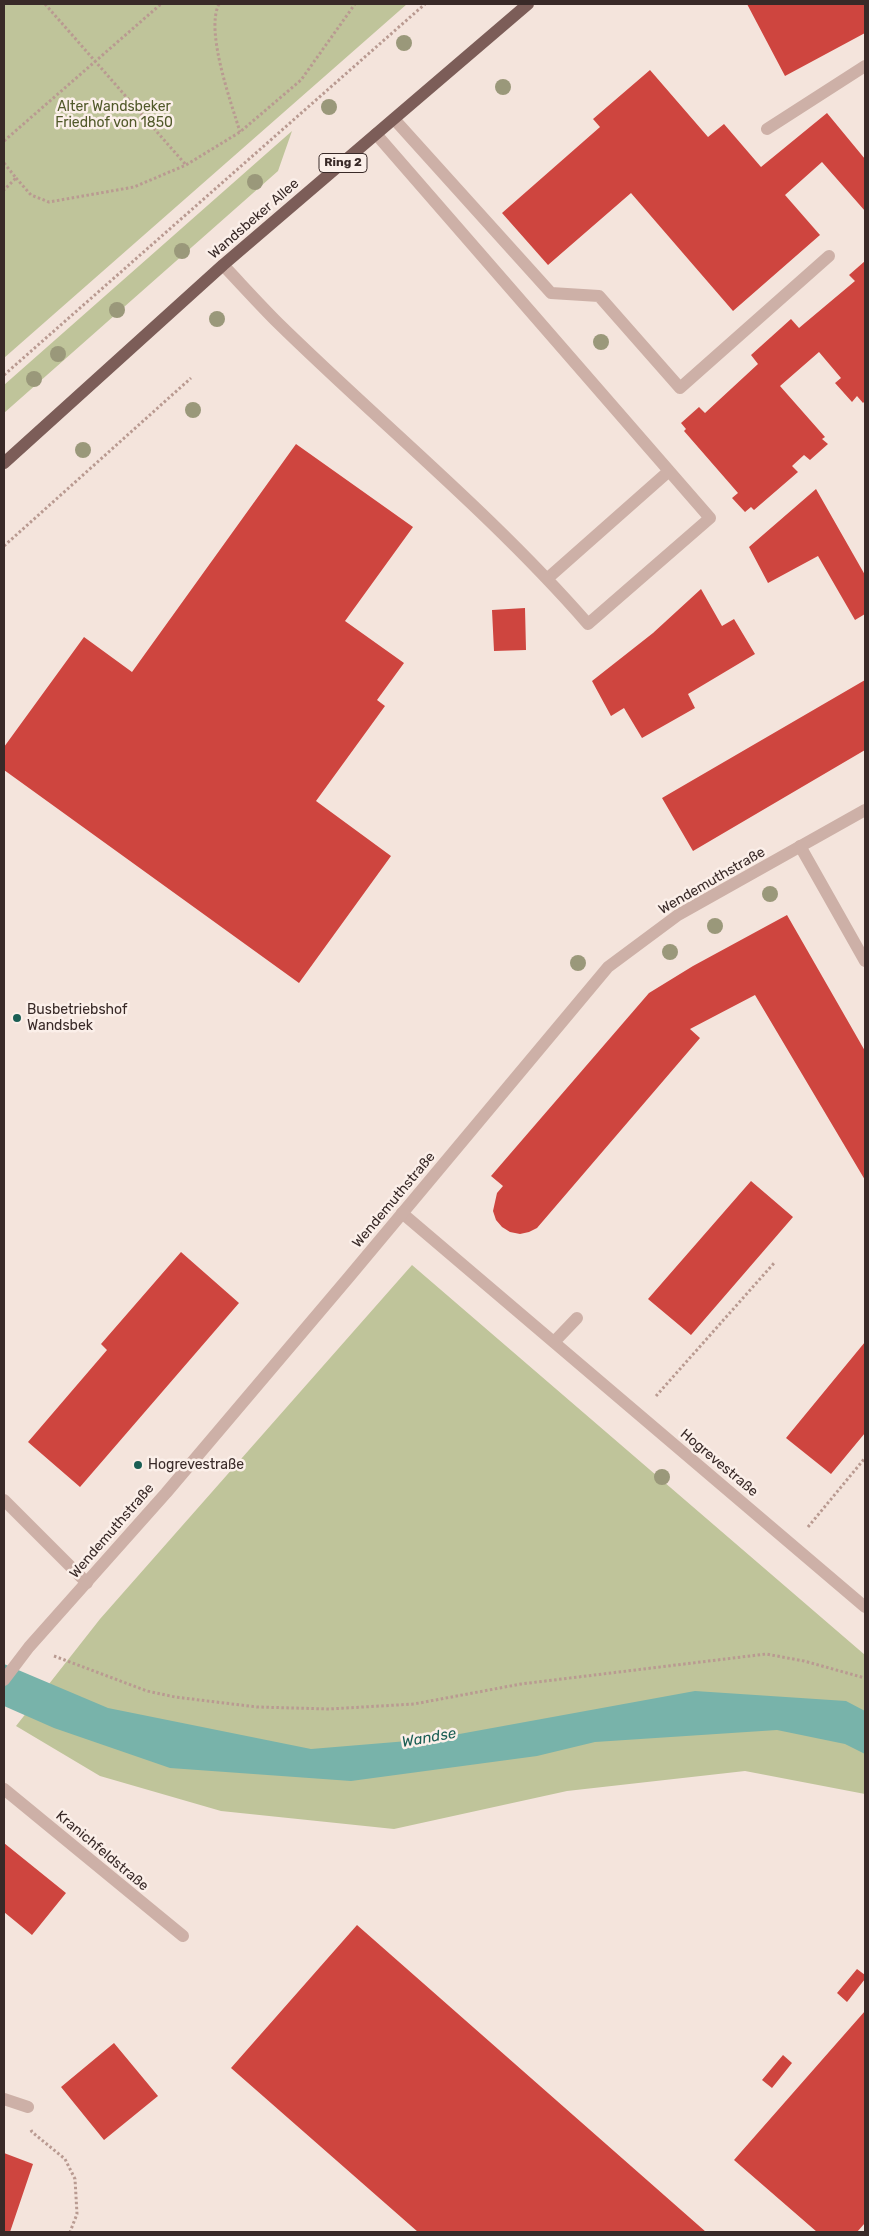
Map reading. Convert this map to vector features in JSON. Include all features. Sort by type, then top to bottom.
[{"type":"main road","name":"Wandsbeker Allee","points":[[4,463],[223,264],[528,4]]},
{"type":"street","points":[[767,130],[865,66]]},
{"type":"street","points":[[394,119],[551,293],[599,296],[680,388],[829,256]]},
{"type":"street","points":[[223,264],[277,322],[503,532],[548,578],[588,624],[710,518],[376,134]]},
{"type":"street","points":[[548,578],[669,471]]},
{"type":"street","name":"Wendemuthstraße","points":[[4,1680],[26,1652],[166,1493],[608,967],[678,915],[865,810]]},
{"type":"street","points":[[800,846],[865,961]]},
{"type":"street","name":"Hogrevestraße","points":[[402,1213],[865,1607]]},
{"type":"street","points":[[554,1342],[577,1318]]},
{"type":"street","points":[[4,1500],[87,1582]]},
{"type":"street","name":"Kranichfeldstraße","points":[[4,1789],[183,1936]]},
{"type":"street","points":[[4,2099],[28,2107]]},
{"type":"path","points":[[45,4],[186,165]]},
{"type":"path","points":[[4,141],[161,4]]},
{"type":"path","points":[[219,4],[215,12],[218,55],[240,132]]},
{"type":"path","points":[[4,163],[31,195],[49,202],[134,187],[186,165],[240,132],[301,80],[355,4]]},
{"type":"path","points":[[4,376],[425,4]]},
{"type":"path","points":[[4,190],[16,178]]},
{"type":"path","points":[[4,546],[191,378]]},
{"type":"path","points":[[639,1415],[774,1262]]},
{"type":"path","points":[[793,1545],[865,1458]]},
{"type":"path","points":[[26,1652],[147,1691],[175,1697],[257,1707],[329,1709],[414,1704],[521,1684],[766,1654],[813,1663],[865,1678]]},
{"type":"path","points":[[28,2107],[32,2132],[65,2159],[75,2179],[77,2214],[70,2232]]},
{"type":"green space","name":"Alter Wandsbeker Friedhof von 1850","points":[[4,4],[407,4],[4,358]]},
{"type":"green space","points":[[292,131],[278,171],[4,413],[4,385]]},
{"type":"green space","points":[[412,1265],[865,1655],[865,1794],[745,1771],[567,1791],[394,1829],[221,1811],[100,1776],[16,1726],[100,1619]]},
{"type":"water","points":[[4,1664],[108,1708],[311,1749],[432,1739],[695,1691],[846,1701],[865,1711],[865,1754],[845,1744],[777,1730],[595,1742],[537,1756],[351,1781],[170,1768],[54,1728],[4,1706]]},
{"type":"building","points":[[747,4],[865,4],[865,33],[785,76]]},
{"type":"building","points":[[650,70],[708,137],[724,124],[761,167],[827,113],[865,159],[865,211],[822,162],[785,195],[820,235],[733,311],[631,193],[548,265],[502,213],[600,127],[593,119]]},
{"type":"building","points":[[865,261],[865,401],[863,403],[857,396],[852,402],[835,383],[841,378],[819,352],[780,386],[825,437],[822,439],[828,444],[810,460],[804,455],[792,466],[798,472],[754,510],[751,507],[745,512],[732,498],[738,493],[684,431],[686,429],[681,423],[699,407],[705,413],[758,364],[751,355],[791,319],[799,328],[855,281],[849,275]]},
{"type":"building","points":[[296,444],[413,527],[345,621],[404,663],[377,700],[385,706],[316,801],[391,856],[299,983],[4,770],[4,747],[84,637],[132,672]]},
{"type":"building","points":[[816,489],[865,575],[865,614],[855,620],[818,556],[768,583],[749,547]]},
{"type":"building","points":[[701,589],[722,626],[734,619],[755,654],[688,694],[695,708],[642,738],[624,708],[611,716],[592,681],[653,633]]},
{"type":"building","points":[[525,608],[526,650],[494,651],[492,610]]},
{"type":"building","points":[[865,680],[865,750],[693,851],[662,798]]},
{"type":"building","points":[[787,915],[865,1051],[865,1180],[755,995],[690,1029],[700,1038],[537,1228],[520,1234],[510,1232],[502,1227],[496,1220],[493,1211],[497,1193],[503,1186],[491,1176],[649,993],[693,966]]},
{"type":"building","points":[[751,1181],[793,1217],[691,1335],[648,1299]]},
{"type":"building","points":[[181,1252],[239,1303],[80,1487],[28,1442],[107,1350],[101,1344]]},
{"type":"building","points":[[865,1342],[865,1433],[831,1474],[786,1438]]},
{"type":"building","points":[[4,1843],[66,1893],[32,1935],[4,1912]]},
{"type":"building","points":[[357,1925],[706,2232],[418,2232],[231,2068]]},
{"type":"building","points":[[857,1969],[865,1975],[865,1979],[847,2002],[837,1993]]},
{"type":"building","points":[[865,2011],[865,2223],[857,2232],[817,2232],[734,2160]]},
{"type":"building","points":[[114,2043],[158,2096],[104,2140],[61,2087]]},
{"type":"building","points":[[783,2055],[792,2063],[772,2088],[762,2080]]},
{"type":"building","points":[[4,2153],[33,2164],[10,2232],[4,2232]]},
{"type":"place","name":"Busbetriebshof Wandsbek","points":[[17,1018]]},
{"type":"place","name":"Hogrevestraße","points":[[138,1465]]},
{"type":"water label","name":"Wandse","points":[[429,1738]]}]
